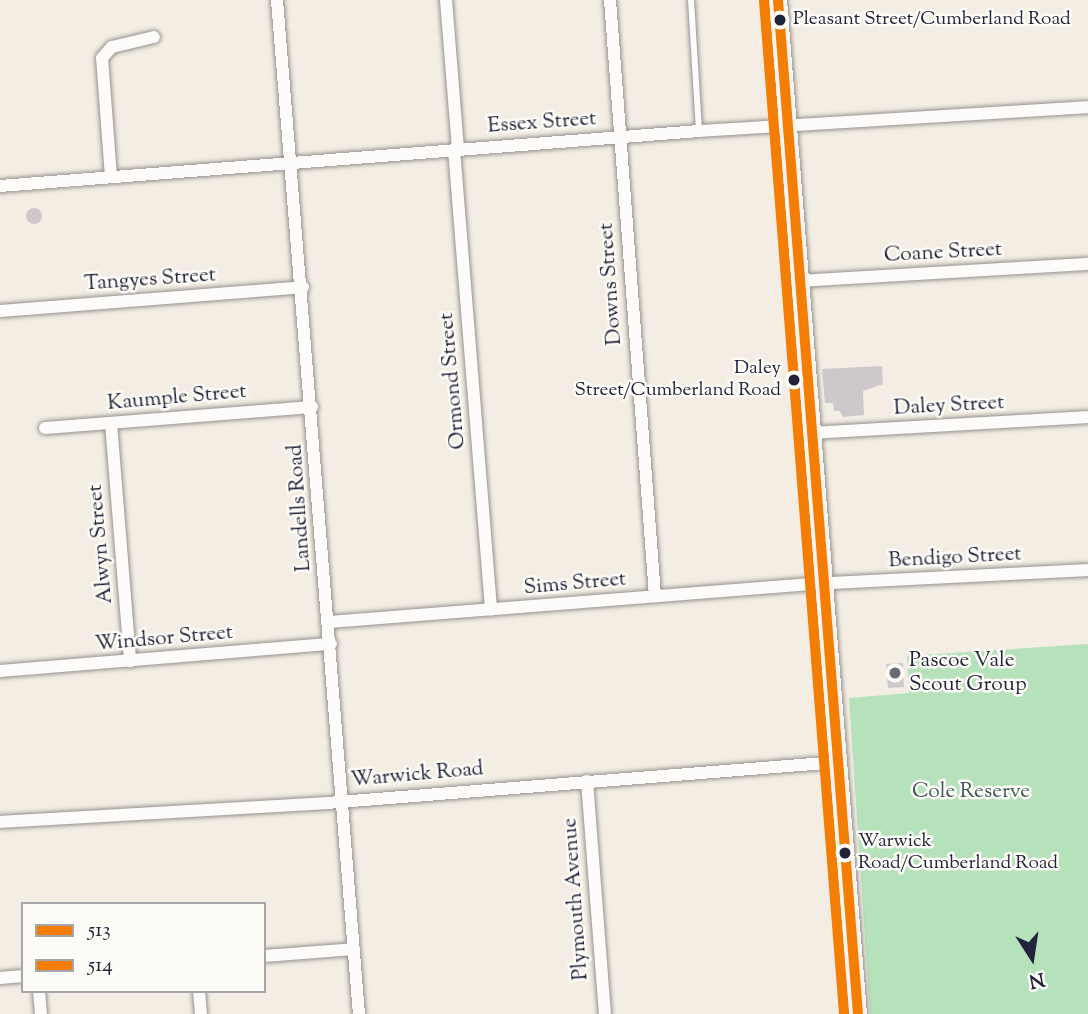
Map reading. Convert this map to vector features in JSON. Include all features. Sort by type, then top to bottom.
[{"type":"main road","points":[[778,0],[858,1014]]},
{"type":"street","name":"Landells Road","points":[[277,0],[303,287],[359,1014]]},
{"type":"street","name":"Ormond Street","points":[[446,0],[491,610]]},
{"type":"street","name":"Downs Street","points":[[610,0],[654,596]]},
{"type":"street","points":[[111,177],[102,58],[112,47],[154,37]]},
{"type":"street","name":"Essex Street","points":[[0,186],[699,131],[1088,107]]},
{"type":"street","name":"Coane Street","points":[[800,281],[1088,264]]},
{"type":"street","name":"Tangyes Street","points":[[0,311],[303,287]]},
{"type":"street","name":"Kaumple Street","points":[[45,428],[312,407]]},
{"type":"street","name":"Daley Street","points":[[812,433],[1088,417]]},
{"type":"street","name":"Alwyn Street","points":[[111,423],[130,661]]},
{"type":"street","name":"Bendigo Street","points":[[824,584],[1088,570]]},
{"type":"street","name":"Sims Street","points":[[329,622],[824,584]]},
{"type":"street","name":"Windsor Street","points":[[0,671],[331,644]]},
{"type":"street","name":"Warwick Road","points":[[0,822],[342,801],[838,762]]},
{"type":"street","name":"Plymouth Avenue","points":[[587,781],[605,1014]]},
{"type":"street","points":[[266,956],[354,949]]},
{"type":"street","points":[[0,978],[21,976]]},
{"type":"street","points":[[39,993],[41,1014]]},
{"type":"street","points":[[199,993],[201,1014]]},
{"type":"lane","points":[[691,0],[699,131]]},
{"type":"green space","name":"Cole Reserve","points":[[1088,644],[1088,1014],[870,1014],[849,698],[909,693],[907,656]]},
{"type":"building","points":[[34,208],[40,210],[40,222],[34,224],[28,222],[26,216],[28,210]]},
{"type":"building","points":[[882,366],[883,384],[863,391],[864,415],[843,417],[840,411],[834,411],[833,403],[825,403],[822,369]]},
{"type":"building","name":"Pascoe Vale Scout Group","points":[[903,663],[904,687],[888,688],[886,664]]},
{"type":"transit line","name":"513","points":[[778,0],[858,1014]]},
{"type":"transit line","name":"514","points":[[764,1],[844,1014]]},
{"type":"place","name":"Pleasant Street/Cumberland Road","points":[[780,20]]},
{"type":"place","name":"Daley Street/Cumberland Road","points":[[794,380]]},
{"type":"place","name":"Pascoe Vale Scout Group","points":[[895,673]]},
{"type":"place","name":"Warwick Road/Cumberland Road","points":[[845,853]]}]
